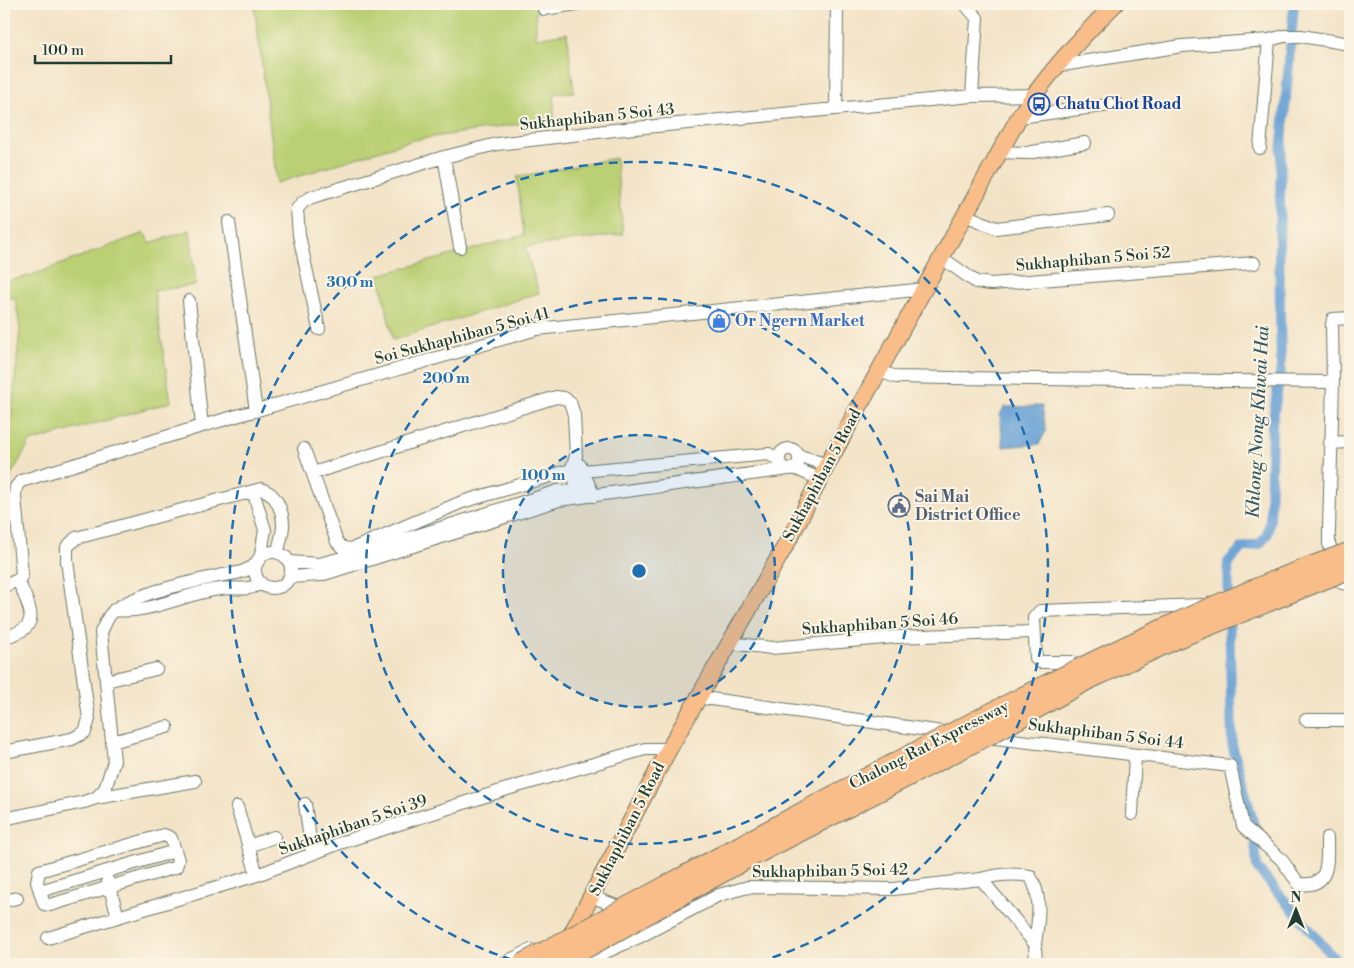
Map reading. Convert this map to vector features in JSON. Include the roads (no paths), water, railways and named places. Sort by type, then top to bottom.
[{"type":"highway","name":"Chalong Rat Expressway","points":[[521,964],[825,798],[1075,669],[1284,576],[1350,552]]},
{"type":"highway","name":"Chalong Rat Expressway","points":[[557,964],[745,860],[991,734],[1084,682],[1181,637],[1350,569]]},
{"type":"main road","name":"Sukhaphiban 5 Road","points":[[557,964],[697,697],[792,534],[823,472],[1019,117],[1033,95],[1078,40],[1115,4]]},
{"type":"street","points":[[544,10],[577,4]]},
{"type":"street","points":[[836,109],[837,4]]},
{"type":"street","points":[[964,4],[977,18],[972,96]]},
{"type":"street","points":[[1056,66],[1182,46],[1269,40],[1284,36],[1301,36],[1350,44]]},
{"type":"street","points":[[1260,148],[1269,40]]},
{"type":"street","name":"Sukhaphiban 5 Soi 43","points":[[320,330],[299,235],[297,209],[303,202],[312,197],[444,156],[497,144],[972,96],[1033,95]]},
{"type":"street","points":[[1019,117],[1116,104]]},
{"type":"street","points":[[1000,152],[1027,153],[1084,143]]},
{"type":"street","points":[[444,156],[460,247]]},
{"type":"street","points":[[965,215],[996,228],[1108,215]]},
{"type":"street","points":[[229,222],[256,411]]},
{"type":"street","name":"Sukhaphiban 5 Soi 52","points":[[942,258],[976,282],[991,284],[1254,263]]},
{"type":"street","name":"Soi Sukhaphiban 5 Soi 41","points":[[18,580],[22,574],[15,496],[16,487],[21,481],[202,426],[537,330],[925,289]]},
{"type":"street","points":[[189,301],[202,426]]},
{"type":"street","points":[[1350,318],[1333,319],[1332,325],[1333,382],[1329,543],[1338,580],[1342,583],[1350,584]]},
{"type":"street","points":[[879,371],[896,377],[1333,382]]},
{"type":"street","points":[[313,473],[556,397],[564,398],[570,402],[574,415],[577,471],[587,494]]},
{"type":"street","points":[[1330,443],[1350,442]]},
{"type":"street","points":[[304,449],[337,542],[343,548],[352,549],[462,502],[577,471],[769,454],[790,463],[823,472]]},
{"type":"street","points":[[114,610],[130,612],[179,600],[247,572],[268,554],[278,553],[289,562],[319,564],[365,552],[558,490],[587,494],[621,493],[790,463]]},
{"type":"street","points":[[253,491],[265,530],[256,573],[261,583],[269,587],[279,587],[290,577],[321,576],[560,500],[587,494]]},
{"type":"street","points":[[4,752],[72,739],[85,732],[90,719],[67,561],[67,547],[76,538],[253,491],[268,491],[274,497],[283,524],[278,553]]},
{"type":"street","points":[[289,562],[290,577]]},
{"type":"street","points":[[4,586],[18,580],[31,611],[31,622],[24,630],[4,637]]},
{"type":"street","points":[[96,798],[105,788],[114,761],[101,632],[109,615],[127,601],[175,587],[219,582],[251,589],[261,583]]},
{"type":"street","points":[[175,587],[179,600]]},
{"type":"street","points":[[1071,662],[1039,662],[1036,658],[1034,618],[1040,611],[1202,605]]},
{"type":"street","name":"Sukhaphiban 5 Soi 46","points":[[729,643],[772,648],[896,637],[1034,632]]},
{"type":"street","points":[[106,681],[156,669]]},
{"type":"street","name":"Sukhaphiban 5 Soi 44","points":[[697,697],[914,730],[1020,740],[1230,766],[1244,826],[1281,859],[1299,884],[1308,885],[1318,882],[1323,877],[1327,865],[1327,838]]},
{"type":"street","points":[[1306,720],[1350,720]]},
{"type":"street","points":[[112,742],[167,727]]},
{"type":"street","name":"Sukhaphiban 5 Soi 39","points":[[48,938],[258,875],[312,854],[504,790],[645,749],[669,749]]},
{"type":"street","points":[[1132,814],[1135,755]]},
{"type":"street","points":[[4,819],[96,798],[195,781]]},
{"type":"street","points":[[305,804],[312,854]]},
{"type":"street","points":[[237,807],[258,875]]},
{"type":"street","points":[[164,834],[171,838],[178,860],[176,867],[50,905],[44,904],[37,877],[39,871],[94,856],[164,834]]},
{"type":"street","points":[[248,846],[274,837]]},
{"type":"street","points":[[40,891],[175,850]]},
{"type":"street","points":[[94,856],[102,872],[107,875],[118,917]]},
{"type":"street","name":"Sukhaphiban 5 Soi 42","points":[[579,964],[719,895],[748,887],[893,889],[1016,873],[1030,876],[1035,884],[1039,915],[1035,944]]},
{"type":"street","points":[[981,879],[1035,944],[1036,964]]},
{"type":"street","points":[[593,896],[633,912],[661,920],[671,920]]},
{"type":"street","points":[[4,901],[17,898]]},
{"type":"street","points":[[502,964],[539,947],[551,944],[565,946]]},
{"type":"water","points":[[1042,406],[1046,431],[1039,444],[1003,447],[1000,415],[1004,407]]},
{"type":"waterway","name":"Khlong Nong Khwai Hai","points":[[1294,4],[1281,155],[1279,249],[1281,369],[1272,424],[1270,519],[1267,535],[1260,544],[1242,548],[1228,562],[1232,744],[1254,825],[1257,868],[1333,957],[1342,964]]},
{"type":"place","name":"Chatu Chot Road","points":[[1039,104]]},
{"type":"place","name":"Or Ngern Market","points":[[719,321]]},
{"type":"place","name":"Sai Mai District Office","points":[[899,506]]}]
